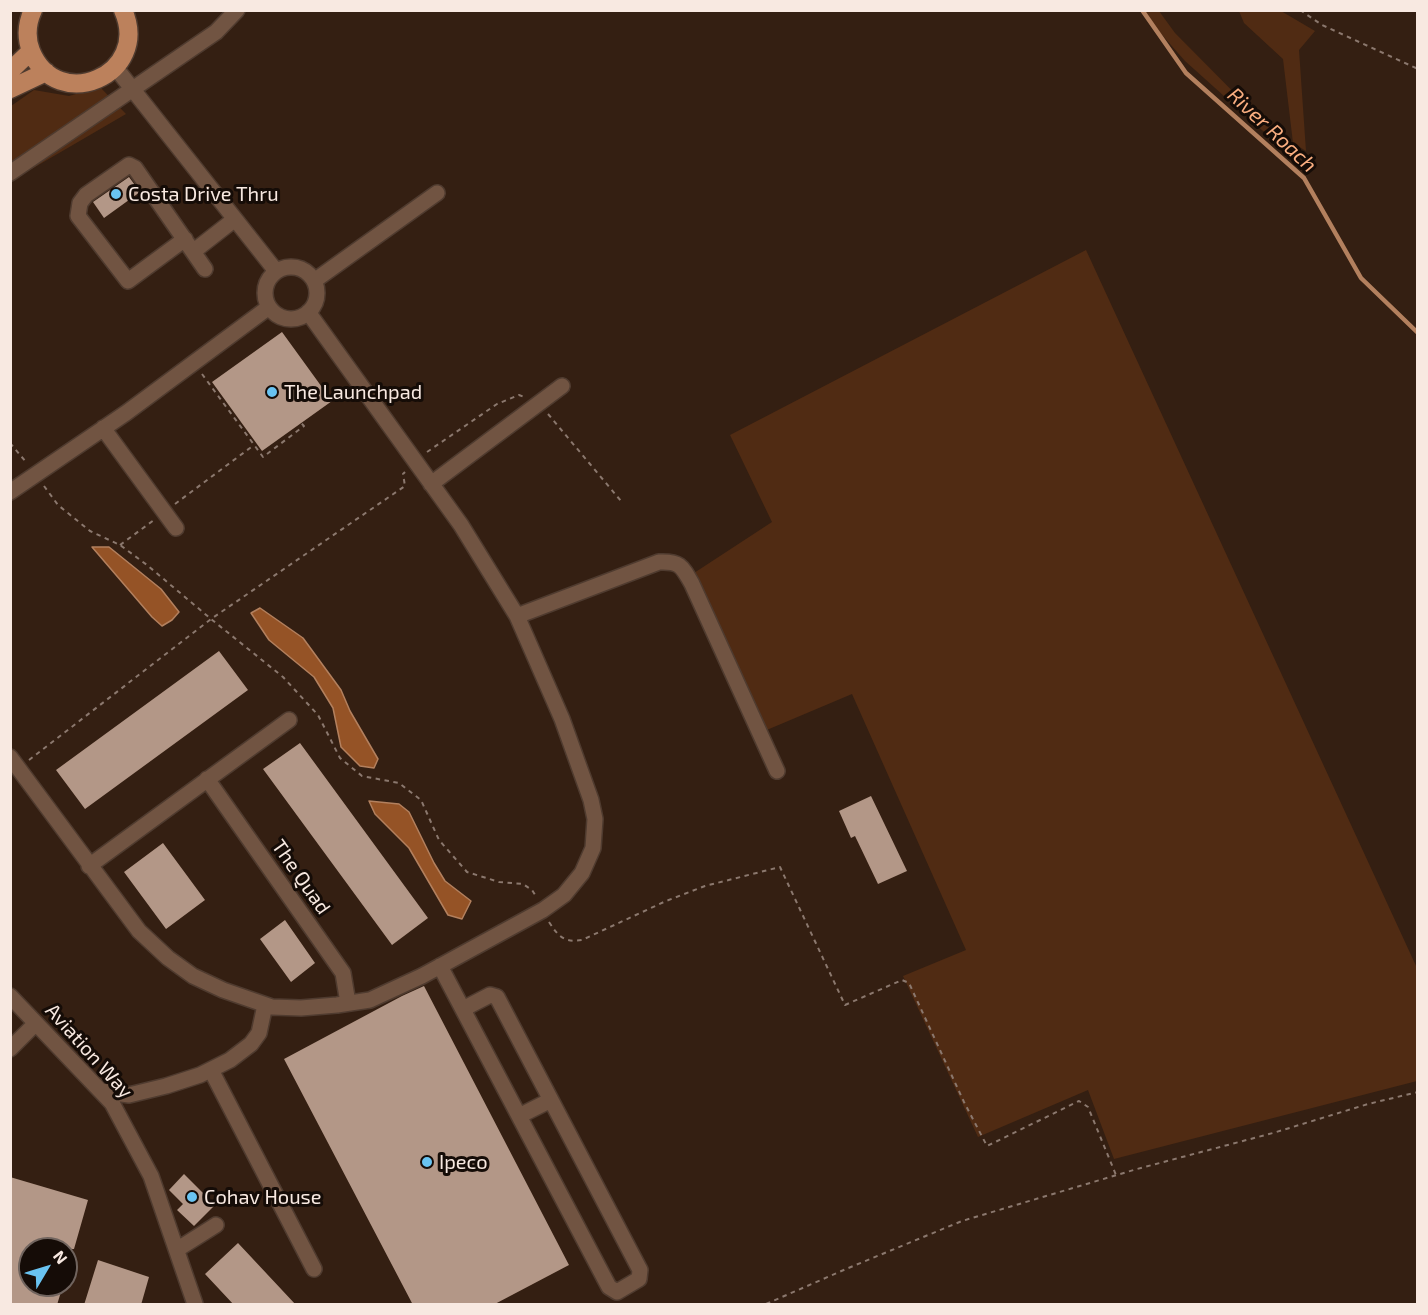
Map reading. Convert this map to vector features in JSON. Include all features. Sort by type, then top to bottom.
[{"type":"main road","points":[[33,10],[27,27],[28,44],[35,59],[46,72],[60,81],[77,84],[94,81],[109,74],[120,61],[127,46],[129,29],[123,10]]},
{"type":"main road","points":[[10,71],[31,51]]},
{"type":"main road","points":[[10,89],[46,72]]},
{"type":"street","points":[[10,173],[216,32],[237,10]]},
{"type":"street","points":[[115,67],[276,271]]},
{"type":"street","points":[[206,269],[189,245],[165,213],[135,168],[129,165],[86,195],[80,203],[78,216],[128,281],[189,245],[235,219]]},
{"type":"street","points":[[314,281],[437,193]]},
{"type":"street","points":[[293,267],[309,274],[317,289],[313,306],[308,312],[300,317],[284,318],[269,307],[265,293],[266,285],[276,271],[293,267]]},
{"type":"street","points":[[10,492],[103,428],[269,307]]},
{"type":"street","points":[[14,763],[139,931],[168,958],[193,976],[223,990],[272,1007],[301,1008],[370,1000],[440,966],[543,910],[564,895],[582,873],[593,848],[596,819],[562,719],[517,616],[461,525],[308,312]]},
{"type":"street","points":[[430,484],[562,386]]},
{"type":"street","points":[[103,428],[176,528]]},
{"type":"street","points":[[517,616],[659,562],[673,561],[682,566],[777,771]]},
{"type":"street","points":[[89,866],[289,720]]},
{"type":"street","name":"The Quad","points":[[207,779],[343,973],[348,1003]]},
{"type":"street","points":[[440,966],[609,1287],[617,1292],[621,1290],[639,1279],[640,1270],[497,997],[490,995],[463,1009]]},
{"type":"street","name":"Aviation Way","points":[[10,996],[112,1103],[151,1176],[195,1305]]},
{"type":"street","points":[[101,1091],[129,1095],[200,1075],[230,1060],[251,1044],[259,1033],[265,1005]]},
{"type":"street","points":[[10,1049],[36,1023]]},
{"type":"street","points":[[210,1070],[314,1269]]},
{"type":"street","points":[[519,1116],[551,1100]]},
{"type":"street","points":[[178,1250],[216,1226]]},
{"type":"path","points":[[1300,10],[1322,25],[1418,69]]},
{"type":"path","points":[[193,363],[263,457],[304,426],[301,423]]},
{"type":"path","points":[[10,443],[58,505],[90,531],[120,545],[147,565],[283,677],[318,715],[340,758],[362,776],[399,783],[421,800],[439,840],[467,872],[499,882],[523,884],[532,890],[559,936],[570,942],[582,940],[666,901],[705,886],[780,867],[845,1005],[902,980],[909,983],[987,1146],[1079,1101],[1088,1107],[1116,1175]]},
{"type":"path","points":[[120,545],[254,445]]},
{"type":"path","points":[[14,763],[211,619]]},
{"type":"path","points":[[766,1305],[962,1221],[1116,1175],[1418,1092]]},
{"type":"shaded area","points":[[1141,11],[1159,11],[1175,33],[1277,136],[1263,131],[1185,61]]},
{"type":"shaded area","points":[[1239,11],[1281,11],[1315,31],[1299,50],[1306,151],[1293,143],[1283,59],[1244,23]]},
{"type":"shaded area","points":[[100,87],[126,114],[11,181],[11,106],[34,90],[69,96]]},
{"type":"shaded area","points":[[1086,250],[1417,968],[1417,1081],[1114,1159],[1088,1090],[978,1137],[903,976],[966,950],[852,694],[762,732],[694,573],[772,522],[730,435]]},
{"type":"shaded area","points":[[92,547],[109,547],[161,589],[179,612],[162,626]]},
{"type":"shaded area","points":[[260,608],[303,638],[341,690],[350,711],[378,759],[374,768],[360,766],[341,747],[333,708],[314,677],[269,640],[251,613]]},
{"type":"shaded area","points":[[369,801],[399,804],[409,812],[445,881],[471,901],[462,919],[448,915],[409,848],[375,814]]},
{"type":"building","name":"Costa Drive Thru","points":[[129,177],[140,192],[104,218],[93,202]]},
{"type":"building","name":"The Launchpad","points":[[282,332],[332,401],[262,451],[212,382]]},
{"type":"building","points":[[219,651],[248,690],[85,809],[56,770]]},
{"type":"building","points":[[300,743],[428,918],[392,945],[263,769]]},
{"type":"building","points":[[871,796],[907,871],[878,884],[855,836],[851,838],[839,811]]},
{"type":"building","points":[[163,843],[205,900],[166,929],[124,872]]},
{"type":"building","points":[[285,920],[315,963],[291,982],[260,939]]},
{"type":"building","name":"Ipeco","points":[[424,986],[569,1265],[493,1305],[413,1305],[284,1059]]},
{"type":"building","name":"Cohav House","points":[[184,1174],[215,1205],[194,1226],[177,1210],[183,1204],[169,1190]]},
{"type":"building","points":[[10,1177],[88,1200],[77,1237],[18,1237],[18,1297],[59,1297],[57,1305],[10,1305]]},
{"type":"building","points":[[238,1243],[296,1305],[234,1305],[205,1274]]},
{"type":"building","points":[[98,1260],[149,1277],[141,1305],[84,1305]]},
{"type":"waterway","name":"River Roach","points":[[1142,10],[1186,73],[1304,178],[1361,278],[1418,333]]},
{"type":"place","name":"Costa Drive Thru","points":[[116,194]]},
{"type":"place","name":"The Launchpad","points":[[272,392]]},
{"type":"place","name":"Ipeco","points":[[427,1162]]},
{"type":"place","name":"Cohav House","points":[[192,1197]]}]
